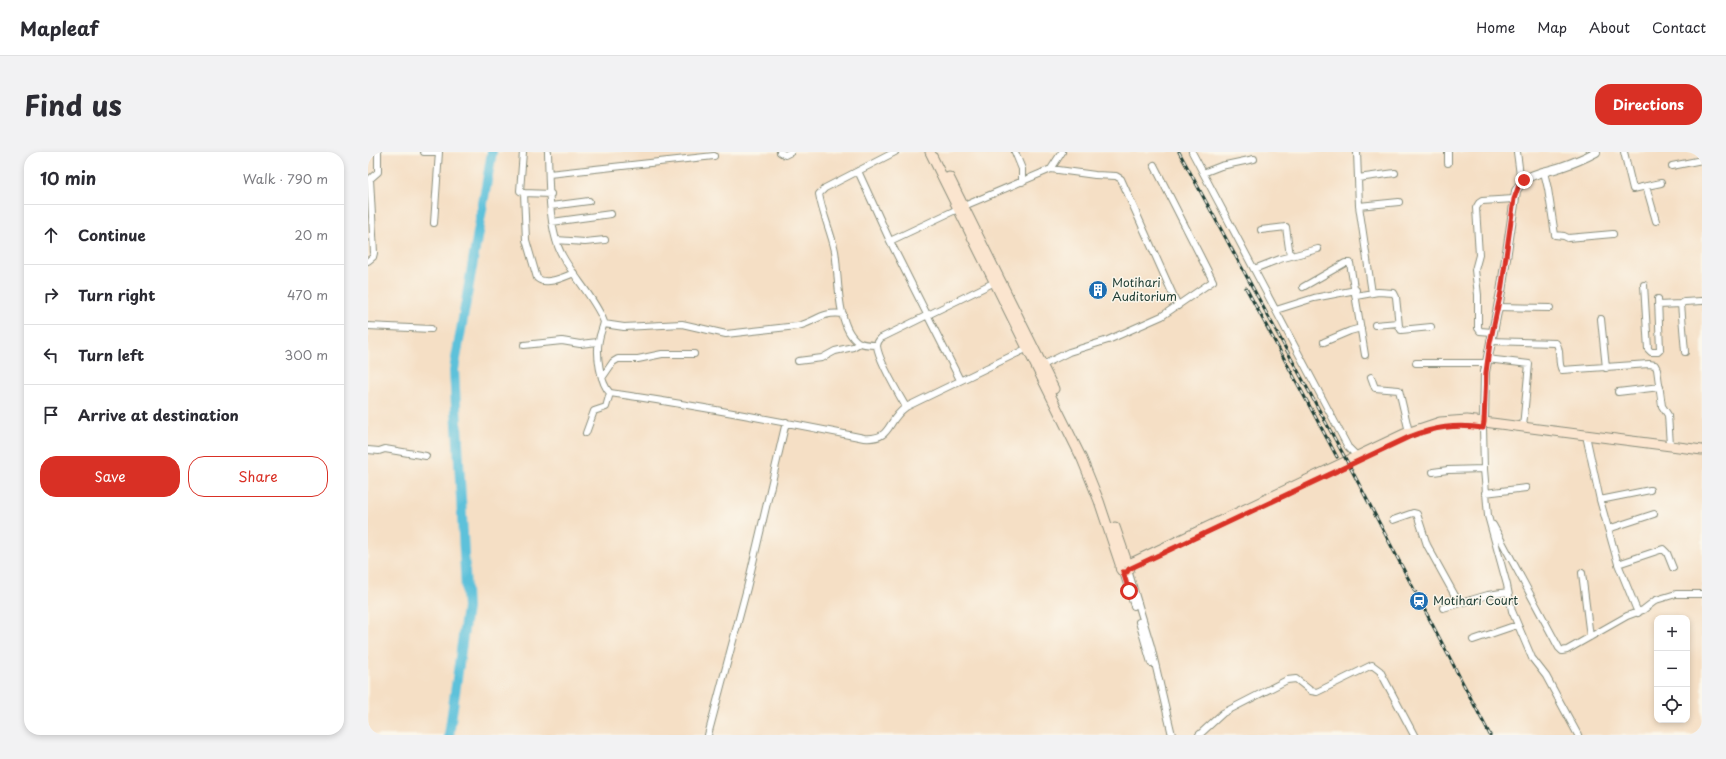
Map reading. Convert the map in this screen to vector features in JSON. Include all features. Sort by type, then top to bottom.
[{"type":"main road","points":[[930,152],[961,208],[1030,347],[1082,459],[1126,567]]},
{"type":"main road","points":[[937,152],[961,208]]},
{"type":"main road","points":[[1030,347],[1043,365],[1101,489],[1126,567]]},
{"type":"main road","points":[[1126,567],[1357,456],[1409,432],[1440,422],[1467,420],[1484,425],[1702,455]]},
{"type":"main road","points":[[1126,567],[1409,437],[1438,427],[1484,425],[1523,427],[1702,450]]},
{"type":"street","points":[[368,261],[373,257],[374,253],[370,179],[378,172],[378,152]]},
{"type":"street","points":[[424,152],[439,152],[434,223]]},
{"type":"street","points":[[523,152],[519,188],[521,192],[550,194]]},
{"type":"street","points":[[548,152],[552,222],[556,240],[562,255],[603,319],[604,324],[598,342],[598,356],[602,378],[605,387],[610,393],[786,422],[864,438],[876,438],[885,433],[896,415],[906,407],[1030,347]]},
{"type":"street","points":[[780,152],[785,154],[791,152]]},
{"type":"street","points":[[860,343],[849,330],[843,314],[835,253],[819,194],[825,188],[895,152]]},
{"type":"street","points":[[1015,152],[1022,169],[1022,182]]},
{"type":"street","points":[[890,241],[1051,169],[1062,152]]},
{"type":"street","points":[[1192,152],[1348,448],[1357,456]]},
{"type":"street","points":[[1357,152],[1359,206],[1372,293]]},
{"type":"street","points":[[1448,152],[1448,163]]},
{"type":"street","points":[[1517,152],[1520,175],[1524,180]]},
{"type":"street","points":[[1578,735],[1546,676],[1532,658],[1517,625],[1510,605],[1488,516],[1485,493],[1484,425],[1487,361],[1498,307],[1514,199],[1519,185],[1534,174],[1561,167],[1596,152]]},
{"type":"street","points":[[1624,152],[1632,188],[1661,183]]},
{"type":"street","points":[[549,174],[714,156]]},
{"type":"street","points":[[1203,173],[1221,166],[1254,160]]},
{"type":"street","points":[[1672,166],[1702,160]]},
{"type":"street","points":[[1043,365],[1069,352],[1108,340],[1143,325],[1178,306],[1212,282],[1213,280],[1154,165]]},
{"type":"street","points":[[1051,169],[1089,175],[1116,176],[1120,178],[1178,306]]},
{"type":"street","points":[[858,171],[890,241],[960,380]]},
{"type":"street","points":[[1544,172],[1555,235],[1568,238],[1613,234]]},
{"type":"street","points":[[1358,178],[1395,173]]},
{"type":"street","points":[[1646,186],[1656,221]]},
{"type":"street","points":[[524,193],[526,240],[537,278],[544,281],[574,273]]},
{"type":"street","points":[[1492,332],[1480,331],[1478,328],[1478,295],[1475,270],[1479,255],[1476,208],[1478,203],[1482,201],[1514,199]]},
{"type":"street","points":[[551,206],[589,201]]},
{"type":"street","points":[[1359,206],[1399,202]]},
{"type":"street","points":[[552,222],[611,214]]},
{"type":"street","points":[[1261,230],[1286,227],[1290,256]]},
{"type":"street","points":[[556,240],[585,242],[605,240]]},
{"type":"street","points":[[1254,270],[1273,261],[1318,249]]},
{"type":"street","points":[[1303,287],[1348,262],[1351,266],[1356,293],[1365,354]]},
{"type":"street","points":[[906,407],[879,355],[877,345],[881,338],[927,314],[997,281]]},
{"type":"street","points":[[1644,285],[1649,352],[1660,351],[1658,302],[1681,304],[1702,301]]},
{"type":"street","points":[[1276,310],[1319,297],[1383,292],[1395,294],[1398,323],[1402,330],[1431,327]]},
{"type":"street","points":[[1681,304],[1685,352]]},
{"type":"street","points":[[1498,307],[1550,308]]},
{"type":"street","points":[[604,324],[624,327],[682,324],[726,334],[797,326],[806,324],[827,313],[843,314]]},
{"type":"street","points":[[1601,319],[1606,368]]},
{"type":"street","points":[[1375,325],[1398,323]]},
{"type":"street","points":[[368,326],[431,329]]},
{"type":"street","points":[[1324,342],[1361,328]]},
{"type":"street","points":[[524,345],[562,341],[580,344],[598,342]]},
{"type":"street","points":[[1490,341],[1556,344],[1559,348],[1560,367],[1562,370],[1650,364],[1656,366]]},
{"type":"street","points":[[798,361],[822,358],[835,350],[853,347],[860,343],[877,345]]},
{"type":"street","points":[[1656,352],[1656,366],[1662,406],[1668,415],[1670,445]]},
{"type":"street","points":[[602,378],[618,359],[638,359],[662,354],[694,354]]},
{"type":"street","points":[[1416,363],[1487,361],[1527,362],[1530,365],[1523,427]]},
{"type":"street","points":[[1371,377],[1375,388],[1399,390],[1409,432]]},
{"type":"street","points":[[1618,392],[1660,387]]},
{"type":"street","points":[[586,433],[594,411],[606,407],[610,393]]},
{"type":"street","points":[[708,735],[748,581],[786,422]]},
{"type":"street","points":[[1587,440],[1600,500],[1618,564],[1638,612]]},
{"type":"street","points":[[368,450],[378,451],[384,449],[426,456]]},
{"type":"street","points":[[1433,472],[1484,469]]},
{"type":"street","points":[[1485,493],[1526,488]]},
{"type":"street","points":[[1600,500],[1650,490]]},
{"type":"street","points":[[1393,520],[1413,513],[1417,514],[1427,545],[1458,603]]},
{"type":"street","points":[[1608,529],[1654,514]]},
{"type":"street","points":[[1488,516],[1560,650],[1566,650],[1627,616],[1638,612],[1656,600],[1673,595],[1702,594]]},
{"type":"street","points":[[1618,564],[1664,550],[1667,553],[1673,568]]},
{"type":"street","points":[[1126,567],[1151,664],[1167,735]]},
{"type":"street","points":[[1126,567],[1151,646],[1172,735]]},
{"type":"street","points":[[1582,573],[1590,637]]},
{"type":"street","points":[[1443,608],[1488,595],[1508,592]]},
{"type":"street","points":[[1473,640],[1517,625]]},
{"type":"street","points":[[1199,735],[1223,713],[1287,680],[1296,679],[1311,691],[1317,692],[1372,665],[1380,671],[1414,735]]},
{"type":"waterway","points":[[449,735],[467,608],[454,370],[492,152]]},
{"type":"railway","points":[[1179,152],[1349,465],[1490,735]]},
{"type":"railway","points":[[1246,288],[1337,457]]},
{"type":"place","name":"Motihari Auditorium","points":[[1098,290]]},
{"type":"place","name":"Motihari Court","points":[[1419,601]]},
{"type":"route","points":[[1129,591],[1123,572],[1127,572],[1129,569],[1409,437],[1438,427],[1474,426],[1483,428],[1486,372],[1490,343],[1501,292],[1514,199],[1519,185],[1524,180]]}]
